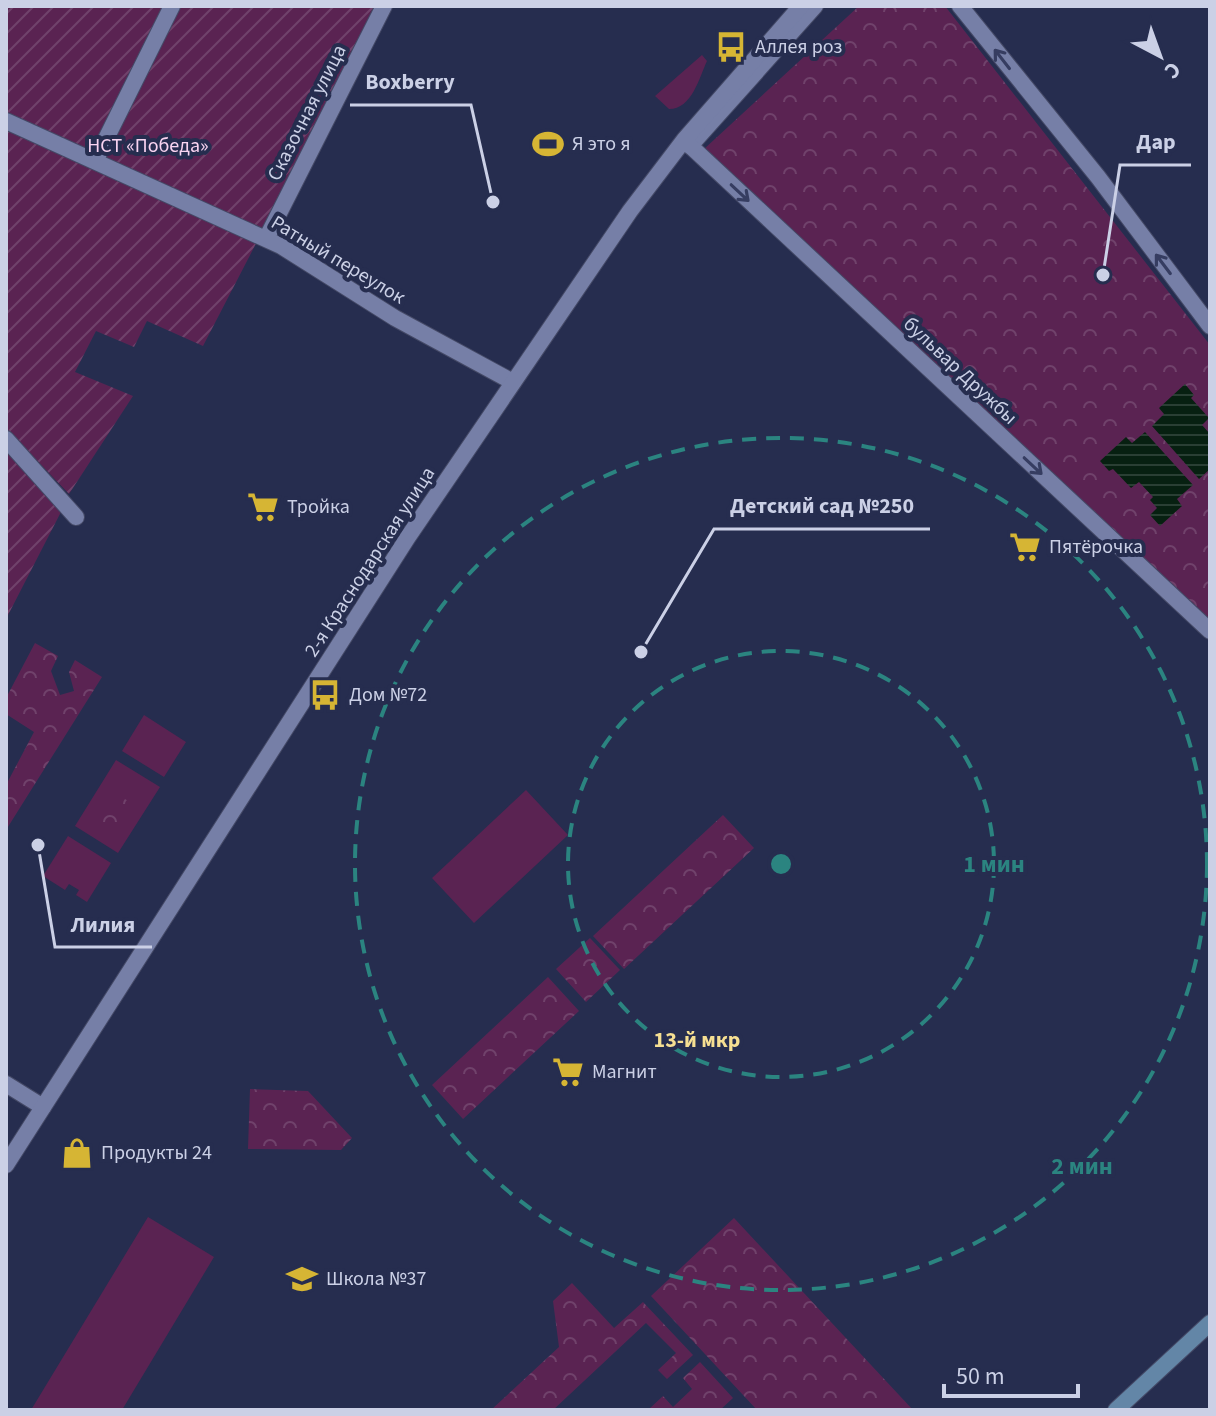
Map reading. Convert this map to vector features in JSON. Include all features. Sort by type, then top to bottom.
[{"type":"main road","points":[[1116,1410],[1210,1323]]},
{"type":"street","points":[[95,161],[172,6]]},
{"type":"street","name":"Сказочная улица","points":[[266,239],[384,6]]},
{"type":"street","name":"2-я Краснодарская улица","points":[[6,1165],[408,537],[630,211],[801,6]]},
{"type":"street","points":[[687,143],[815,6]]},
{"type":"street","points":[[960,6],[1098,177],[1210,326]]},
{"type":"street","name":"Ратный переулок","points":[[6,121],[266,239],[395,318],[513,382]]},
{"type":"street","name":"бульвар Дружбы","points":[[687,143],[1210,631]]},
{"type":"street","points":[[6,439],[76,517]]},
{"type":"street","points":[[6,1084],[43,1107]]},
{"type":"green space","name":"НСТ «Победа»","points":[[6,6],[379,6],[203,346],[147,321],[134,347],[96,331],[75,372],[133,396],[69,494],[6,428]]},
{"type":"green space","points":[[859,6],[945,6],[1210,345],[1210,623],[703,150]]},
{"type":"green space","points":[[702,55],[707,61],[694,91],[684,104],[669,109],[655,96]]},
{"type":"green space","points":[[6,446],[62,510],[6,619]]},
{"type":"green space","points":[[35,643],[58,656],[51,671],[60,695],[74,691],[69,672],[75,660],[102,677],[6,830],[6,785],[34,732],[6,714],[6,698]]},
{"type":"green space","points":[[144,715],[186,742],[164,777],[122,751]]},
{"type":"green space","points":[[116,760],[160,787],[118,853],[75,826]]},
{"type":"green space","points":[[526,790],[568,835],[474,923],[432,878]]},
{"type":"green space","points":[[114,792],[139,808],[116,843],[92,828]]},
{"type":"green space","points":[[723,815],[754,848],[624,969],[593,936]]},
{"type":"green space","points":[[68,836],[111,863],[87,902],[76,895],[79,890],[69,884],[65,890],[43,876]]},
{"type":"green space","points":[[590,938],[620,970],[586,1002],[556,969]]},
{"type":"green space","points":[[548,977],[579,1011],[463,1119],[432,1085]]},
{"type":"green space","points":[[250,1089],[308,1091],[352,1138],[341,1150],[248,1149]]},
{"type":"green space","points":[[148,1217],[214,1257],[122,1410],[31,1410]]},
{"type":"green space","points":[[734,1218],[913,1410],[757,1410],[651,1296]]},
{"type":"green space","points":[[572,1283],[614,1328],[643,1302],[693,1355],[667,1379],[658,1370],[676,1353],[646,1323],[553,1410],[491,1410],[559,1347],[553,1301]]},
{"type":"green space","points":[[700,1362],[733,1398],[720,1410],[648,1410],[663,1396],[673,1407],[692,1389],[683,1378]]},
{"type":"shaded area","points":[[1185,384],[1194,395],[1191,398],[1209,418],[1202,425],[1210,434],[1210,469],[1199,479],[1152,426],[1164,414],[1159,408]]},
{"type":"shaded area","points":[[1145,432],[1193,485],[1177,499],[1182,506],[1160,526],[1150,515],[1157,508],[1150,500],[1153,497],[1139,482],[1131,488],[1113,469],[1109,471],[1100,461],[1126,437],[1132,443]]},
{"type":"place","name":"Аллея роз","points":[[731,47]]},
{"type":"place","name":"Я это я","points":[[548,144]]},
{"type":"place","name":"Boxberry","points":[[493,202]]},
{"type":"place","name":"Дар","points":[[1103,275]]},
{"type":"place","name":"Тройка","points":[[263,507]]},
{"type":"place","name":"Пятёрочка","points":[[1025,547]]},
{"type":"place","name":"Детский сад №250","points":[[641,652]]},
{"type":"place","name":"Дом №72","points":[[325,695]]},
{"type":"place","name":"Лилия","points":[[38,845]]},
{"type":"place","name":"Магнит","points":[[568,1072]]},
{"type":"place","name":"Продукты 24","points":[[77,1153]]},
{"type":"place","name":"Школа №37","points":[[302,1279]]},
{"type":"district","name":"13-й мкр","points":[[697,1040]]}]
